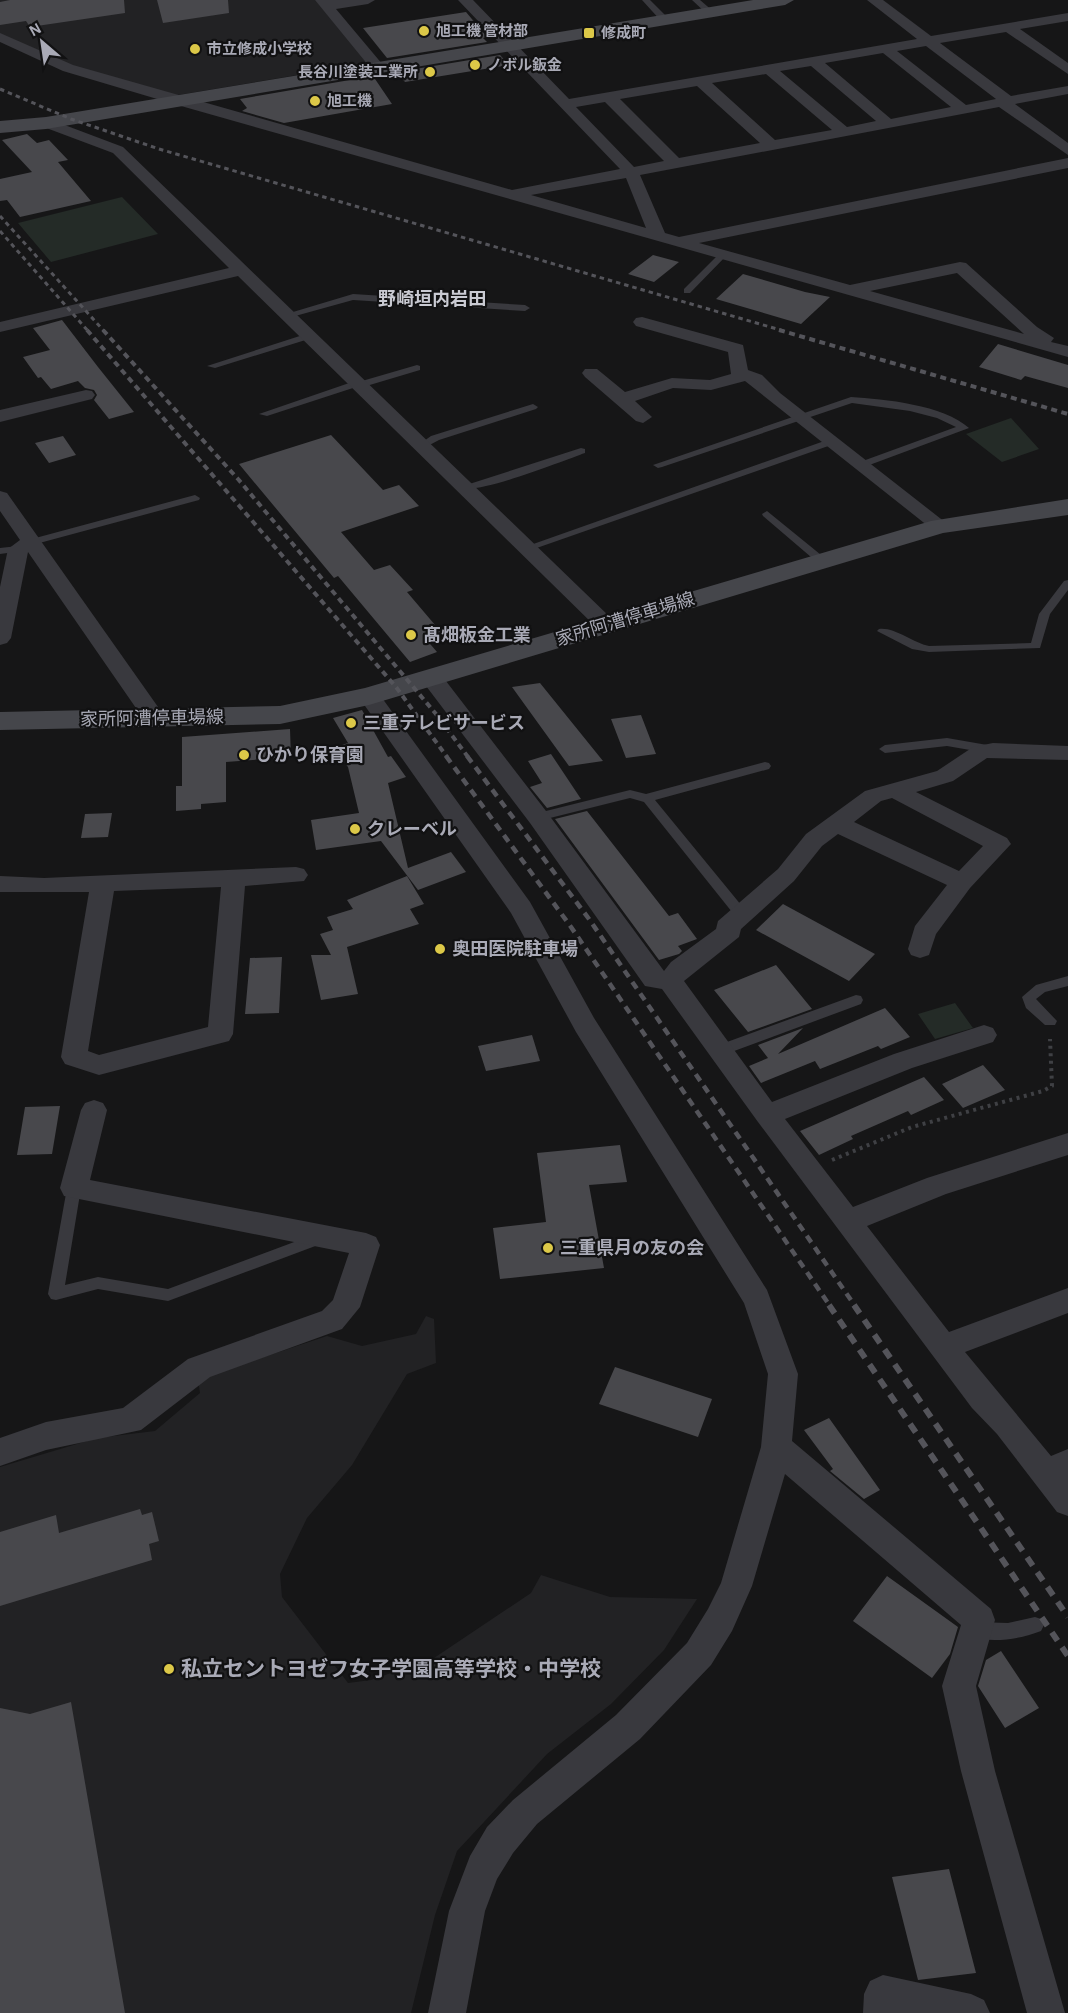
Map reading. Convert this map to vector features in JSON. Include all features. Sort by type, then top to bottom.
[{"type":"street","points":[[324,3],[368,0]]},
{"type":"street","points":[[465,0],[631,172],[658,236]]},
{"type":"street","points":[[0,127],[46,123],[179,102],[785,0]]},
{"type":"street","points":[[874,0],[1068,150]]},
{"type":"street","points":[[324,3],[378,68]]},
{"type":"street","points":[[566,104],[1068,17]]},
{"type":"street","points":[[1008,27],[1068,70]]},
{"type":"street","points":[[0,38],[68,68],[179,102],[849,290],[1043,341],[1068,352]]},
{"type":"street","points":[[885,48],[964,110]]},
{"type":"street","points":[[814,61],[888,124]]},
{"type":"street","points":[[769,69],[844,132]]},
{"type":"street","points":[[701,81],[772,146]]},
{"type":"street","points":[[512,194],[1068,90]]},
{"type":"street","points":[[609,97],[676,164]]},
{"type":"street","points":[[46,123],[118,150],[605,624]]},
{"type":"street","points":[[678,242],[1068,163]]},
{"type":"street","points":[[849,290],[960,267],[1043,341]]},
{"type":"street","points":[[0,327],[81,306],[242,270]]},
{"type":"street","points":[[642,322],[746,350],[739,373],[756,379],[798,416],[864,464],[940,526]]},
{"type":"street","points":[[1043,341],[1068,335]]},
{"type":"street","points":[[591,373],[643,417]]},
{"type":"street","points":[[622,399],[672,383],[711,385],[747,375]]},
{"type":"street","points":[[0,416],[86,395]]},
{"type":"street","points":[[0,497],[17,547],[155,719]]},
{"type":"street","name":"家所阿漕停車場線","points":[[0,721],[280,715],[369,696],[940,526],[1068,508]]},
{"type":"street","points":[[0,638],[17,547]]},
{"type":"street","points":[[430,677],[538,817],[654,979],[670,981],[767,1115],[982,1399],[1056,1467],[1068,1502]]},
{"type":"street","points":[[369,696],[521,908],[585,1025],[757,1299],[783,1374],[776,1447],[736,1586],[699,1654],[628,1727],[525,1812],[500,1840],[483,1869],[467,1911],[447,2013]]},
{"type":"street","points":[[670,981],[680,968],[730,931],[727,927],[786,875],[814,840],[865,800],[945,776],[981,752],[993,750],[1068,753]]},
{"type":"street","points":[[894,790],[999,844],[962,882],[924,932],[920,950]]},
{"type":"street","points":[[836,823],[962,882]]},
{"type":"street","points":[[0,884],[44,886],[296,875]]},
{"type":"street","points":[[103,882],[74,1057],[99,1065],[160,1047],[220,1034],[234,877]]},
{"type":"street","points":[[767,1115],[903,1061],[984,1035]]},
{"type":"street","points":[[0,1452],[46,1436],[130,1420],[199,1368],[332,1320],[345,1307],[366,1245],[74,1188],[94,1110]]},
{"type":"street","points":[[849,1221],[937,1185],[1068,1144]]},
{"type":"street","points":[[944,1347],[1068,1300]]},
{"type":"street","points":[[776,1447],[978,1620],[959,1686],[978,1771],[1046,2013]]},
{"type":"street","points":[[882,2013],[883,1994],[971,2013]]},
{"type":"lane","points":[[646,0],[665,20]]},
{"type":"lane","points":[[696,0],[710,12]]},
{"type":"lane","points":[[687,291],[723,255]]},
{"type":"lane","points":[[288,315],[353,297],[525,308]]},
{"type":"lane","points":[[212,366],[309,336]]},
{"type":"lane","points":[[264,414],[417,368]]},
{"type":"lane","points":[[658,465],[840,402],[863,400],[942,417],[963,428],[864,464]]},
{"type":"lane","points":[[422,446],[435,438],[533,407]]},
{"type":"lane","points":[[527,548],[831,442]]},
{"type":"lane","points":[[465,487],[482,485],[581,451]]},
{"type":"lane","points":[[17,547],[195,498]]},
{"type":"lane","points":[[767,514],[822,561]]},
{"type":"lane","points":[[883,631],[916,647],[929,650],[1036,646],[1045,614],[1068,583]]},
{"type":"lane","points":[[885,749],[947,742],[993,750]]},
{"type":"lane","points":[[648,799],[654,795],[765,766]]},
{"type":"lane","points":[[538,817],[630,794],[648,799],[741,914]]},
{"type":"lane","points":[[1050,1021],[1031,1004],[1029,997],[1041,988],[1068,981]]},
{"type":"lane","points":[[721,1050],[856,1000]]},
{"type":"lane","points":[[74,1188],[56,1294],[98,1283],[168,1295],[325,1237]]},
{"type":"lane","points":[[976,1630],[1008,1631],[1035,1625]]},
{"type":"path","points":[[809,1169],[912,1127],[1043,1091],[1052,1086],[1050,1021]]},
{"type":"shaded area","name":"市立修成小学校","points":[[0,0],[317,0],[369,63],[172,96],[73,67],[0,34]]},
{"type":"shaded area","points":[[122,197],[158,234],[51,262],[18,223]]},
{"type":"shaded area","points":[[1011,418],[1039,449],[1002,462],[966,434]]},
{"type":"shaded area","points":[[955,1003],[973,1028],[935,1039],[918,1014]]},
{"type":"shaded area","name":"私立セントヨゼフ女子学園高等学校・中学校","points":[[426,1316],[434,1319],[436,1363],[407,1374],[352,1465],[307,1518],[280,1574],[282,1597],[348,1683],[371,1680],[434,1658],[531,1593],[541,1575],[610,1597],[697,1599],[664,1650],[611,1704],[547,1754],[457,1851],[435,1915],[411,2013],[0,2013],[0,1467],[97,1438],[155,1431],[200,1393],[198,1379],[327,1336],[362,1346],[416,1334]]},
{"type":"building","points":[[10,0],[124,0],[125,13],[30,27],[26,21],[0,25],[0,2]]},
{"type":"building","points":[[157,0],[228,0],[229,13],[163,23]]},
{"type":"building","name":"旭工機 管材部","points":[[466,12],[487,37],[483,38],[487,42],[387,58],[363,28]]},
{"type":"building","points":[[500,55],[509,65],[405,82],[397,72]]},
{"type":"building","name":"旭工機","points":[[373,76],[392,104],[284,123],[242,111],[247,108],[240,99]]},
{"type":"building","points":[[27,134],[37,143],[49,140],[68,160],[58,162],[91,201],[20,217],[7,200],[0,201],[0,179],[32,172],[2,140]]},
{"type":"building","points":[[653,255],[679,262],[654,282],[628,274]]},
{"type":"building","points":[[743,274],[830,297],[801,324],[716,299]]},
{"type":"building","points":[[62,320],[134,412],[109,419],[94,400],[97,395],[94,390],[85,388],[78,381],[51,389],[41,377],[38,378],[23,357],[50,350],[33,328]]},
{"type":"building","points":[[998,344],[1068,365],[1068,388],[1025,376],[1021,380],[979,367]]},
{"type":"building","points":[[331,435],[383,490],[399,485],[419,506],[341,532],[374,570],[390,565],[413,590],[407,592],[441,632],[425,638],[437,652],[410,662],[338,576],[334,578],[239,464]]},
{"type":"building","points":[[63,436],[76,455],[49,463],[35,443]]},
{"type":"building","points":[[540,683],[603,761],[569,766],[512,687]]},
{"type":"building","points":[[362,710],[388,757],[391,756],[406,777],[388,783],[408,868],[451,852],[466,872],[418,890],[381,841],[316,850],[311,820],[359,813],[348,767],[333,748],[348,743],[333,718]]},
{"type":"building","points":[[641,715],[656,754],[626,758],[611,719]]},
{"type":"building","points":[[290,729],[291,757],[226,762],[226,802],[201,804],[201,809],[176,811],[176,786],[182,786],[182,737]]},
{"type":"building","points":[[551,754],[581,799],[547,808],[530,787],[542,783],[528,761]]},
{"type":"building","points":[[587,811],[669,916],[678,913],[697,939],[678,946],[682,951],[679,954],[659,960],[555,819]]},
{"type":"building","points":[[112,813],[108,837],[81,838],[85,814]]},
{"type":"building","points":[[407,876],[424,904],[410,909],[419,924],[347,947],[358,994],[321,1000],[311,955],[331,955],[320,934],[333,930],[327,917],[353,909],[347,900]]},
{"type":"building","points":[[783,904],[875,954],[849,981],[756,930]]},
{"type":"building","points":[[282,957],[279,1013],[245,1014],[250,958]]},
{"type":"building","points":[[776,965],[812,1009],[748,1032],[714,990]]},
{"type":"building","points":[[885,1008],[910,1037],[881,1049],[878,1046],[820,1069],[815,1061],[761,1083],[749,1066],[768,1058],[758,1045],[803,1028],[778,1054]]},
{"type":"building","points":[[532,1035],[540,1061],[486,1071],[478,1046]]},
{"type":"building","points":[[983,1065],[1005,1090],[963,1108],[942,1084]]},
{"type":"building","points":[[924,1077],[944,1100],[911,1115],[908,1111],[851,1136],[853,1139],[819,1155],[800,1131]]},
{"type":"building","points":[[60,1106],[52,1154],[17,1155],[25,1107]]},
{"type":"building","points":[[620,1145],[627,1182],[589,1185],[604,1268],[500,1279],[493,1228],[546,1222],[537,1153]]},
{"type":"building","points":[[615,1367],[712,1399],[698,1437],[599,1404]]},
{"type":"building","points":[[829,1418],[880,1490],[864,1499],[830,1471],[833,1469],[804,1430]]},
{"type":"building","points":[[140,1509],[142,1515],[152,1512],[159,1541],[149,1544],[152,1560],[0,1606],[0,1532],[56,1515],[59,1533]]},
{"type":"building","points":[[887,1576],[958,1627],[950,1654],[932,1678],[853,1621]]},
{"type":"building","points":[[1001,1651],[1039,1708],[1005,1728],[978,1686],[986,1660]]},
{"type":"building","points":[[71,1702],[125,2013],[0,2013],[0,1708],[30,1714]]},
{"type":"building","points":[[949,1869],[976,1973],[918,1980],[892,1877]]},
{"type":"railway","points":[[0,89],[71,119],[159,149],[784,331]]},
{"type":"railway","points":[[0,216],[104,331]]},
{"type":"railway","points":[[0,231],[88,331]]},
{"type":"railway","points":[[87,330],[396,687],[447,757]]},
{"type":"railway","points":[[103,330],[238,479],[436,714],[468,757]]},
{"type":"railway","points":[[779,330],[1068,414]]},
{"type":"railway","points":[[446,756],[571,927],[830,1306]]},
{"type":"railway","points":[[467,756],[589,919],[855,1306]]},
{"type":"railway","points":[[829,1305],[1068,1656]]},
{"type":"railway","points":[[854,1305],[1068,1617]]},
{"type":"place","name":"旭工機 管材部","points":[[424,31]]},
{"type":"place","name":"修成町","points":[[589,33]]},
{"type":"place","name":"市立修成小学校","points":[[195,49]]},
{"type":"place","name":"ノボル鈑金","points":[[475,65]]},
{"type":"place","name":"長谷川塗装工業所","points":[[430,72]]},
{"type":"place","name":"旭工機","points":[[315,101]]},
{"type":"place","name":"髙畑板金工業","points":[[411,635]]},
{"type":"place","name":"三重テレビサービス","points":[[351,723]]},
{"type":"place","name":"ひかり保育園","points":[[244,755]]},
{"type":"place","name":"クレーベル","points":[[355,829]]},
{"type":"place","name":"奥田医院駐車場","points":[[440,949]]},
{"type":"place","name":"三重県月の友の会","points":[[548,1248]]},
{"type":"place","name":"私立セントヨゼフ女子学園高等学校・中学校","points":[[169,1669]]},
{"type":"district","name":"野崎垣内岩田","points":[[432,299]]}]
